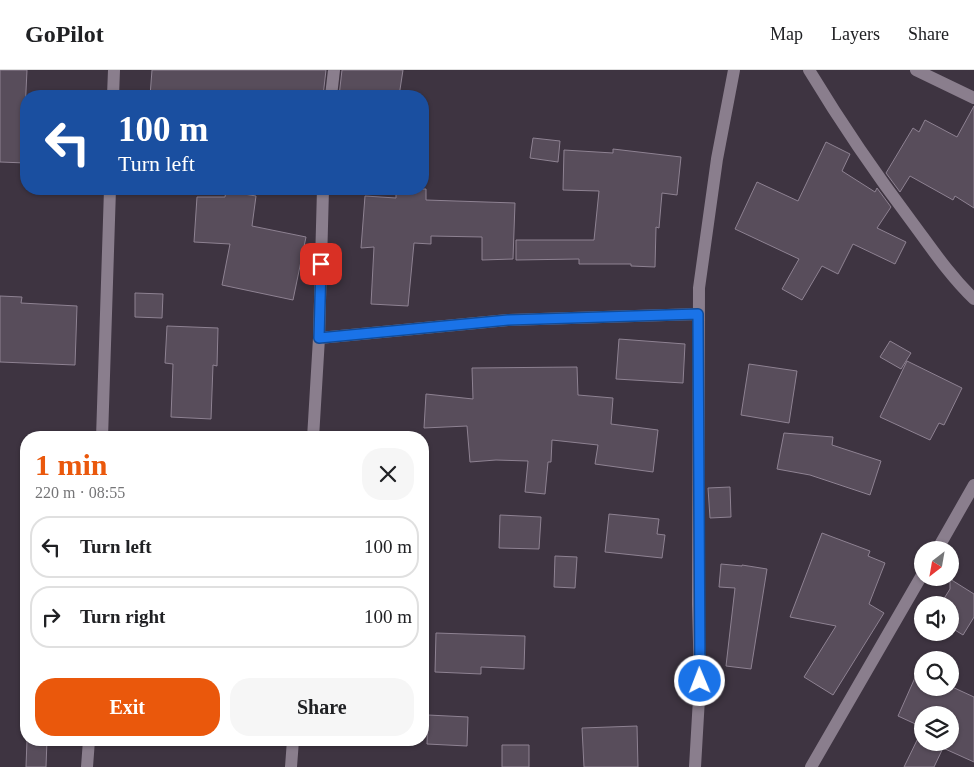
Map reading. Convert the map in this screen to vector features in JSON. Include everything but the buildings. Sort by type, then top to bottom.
[{"type":"street","points":[[113,90],[114,70]]},
{"type":"street","points":[[332,90],[334,70]]},
{"type":"street","points":[[695,767],[700,681],[699,288],[705,239],[734,70]]},
{"type":"street","points":[[809,70],[876,175],[956,282],[974,299]]},
{"type":"street","points":[[916,70],[974,98]]},
{"type":"street","points":[[102,431],[110,195]]},
{"type":"street","points":[[313,431],[319,338],[323,195]]},
{"type":"street","points":[[319,338],[508,320],[698,314]]},
{"type":"street","points":[[942,541],[974,485]]},
{"type":"street","points":[[811,767],[916,586]]},
{"type":"street","points":[[87,767],[89,746]]},
{"type":"street","points":[[291,767],[293,746]]},
{"type":"route","points":[[321,264],[319,338],[508,320],[698,314],[698,604],[700,681]]}]
